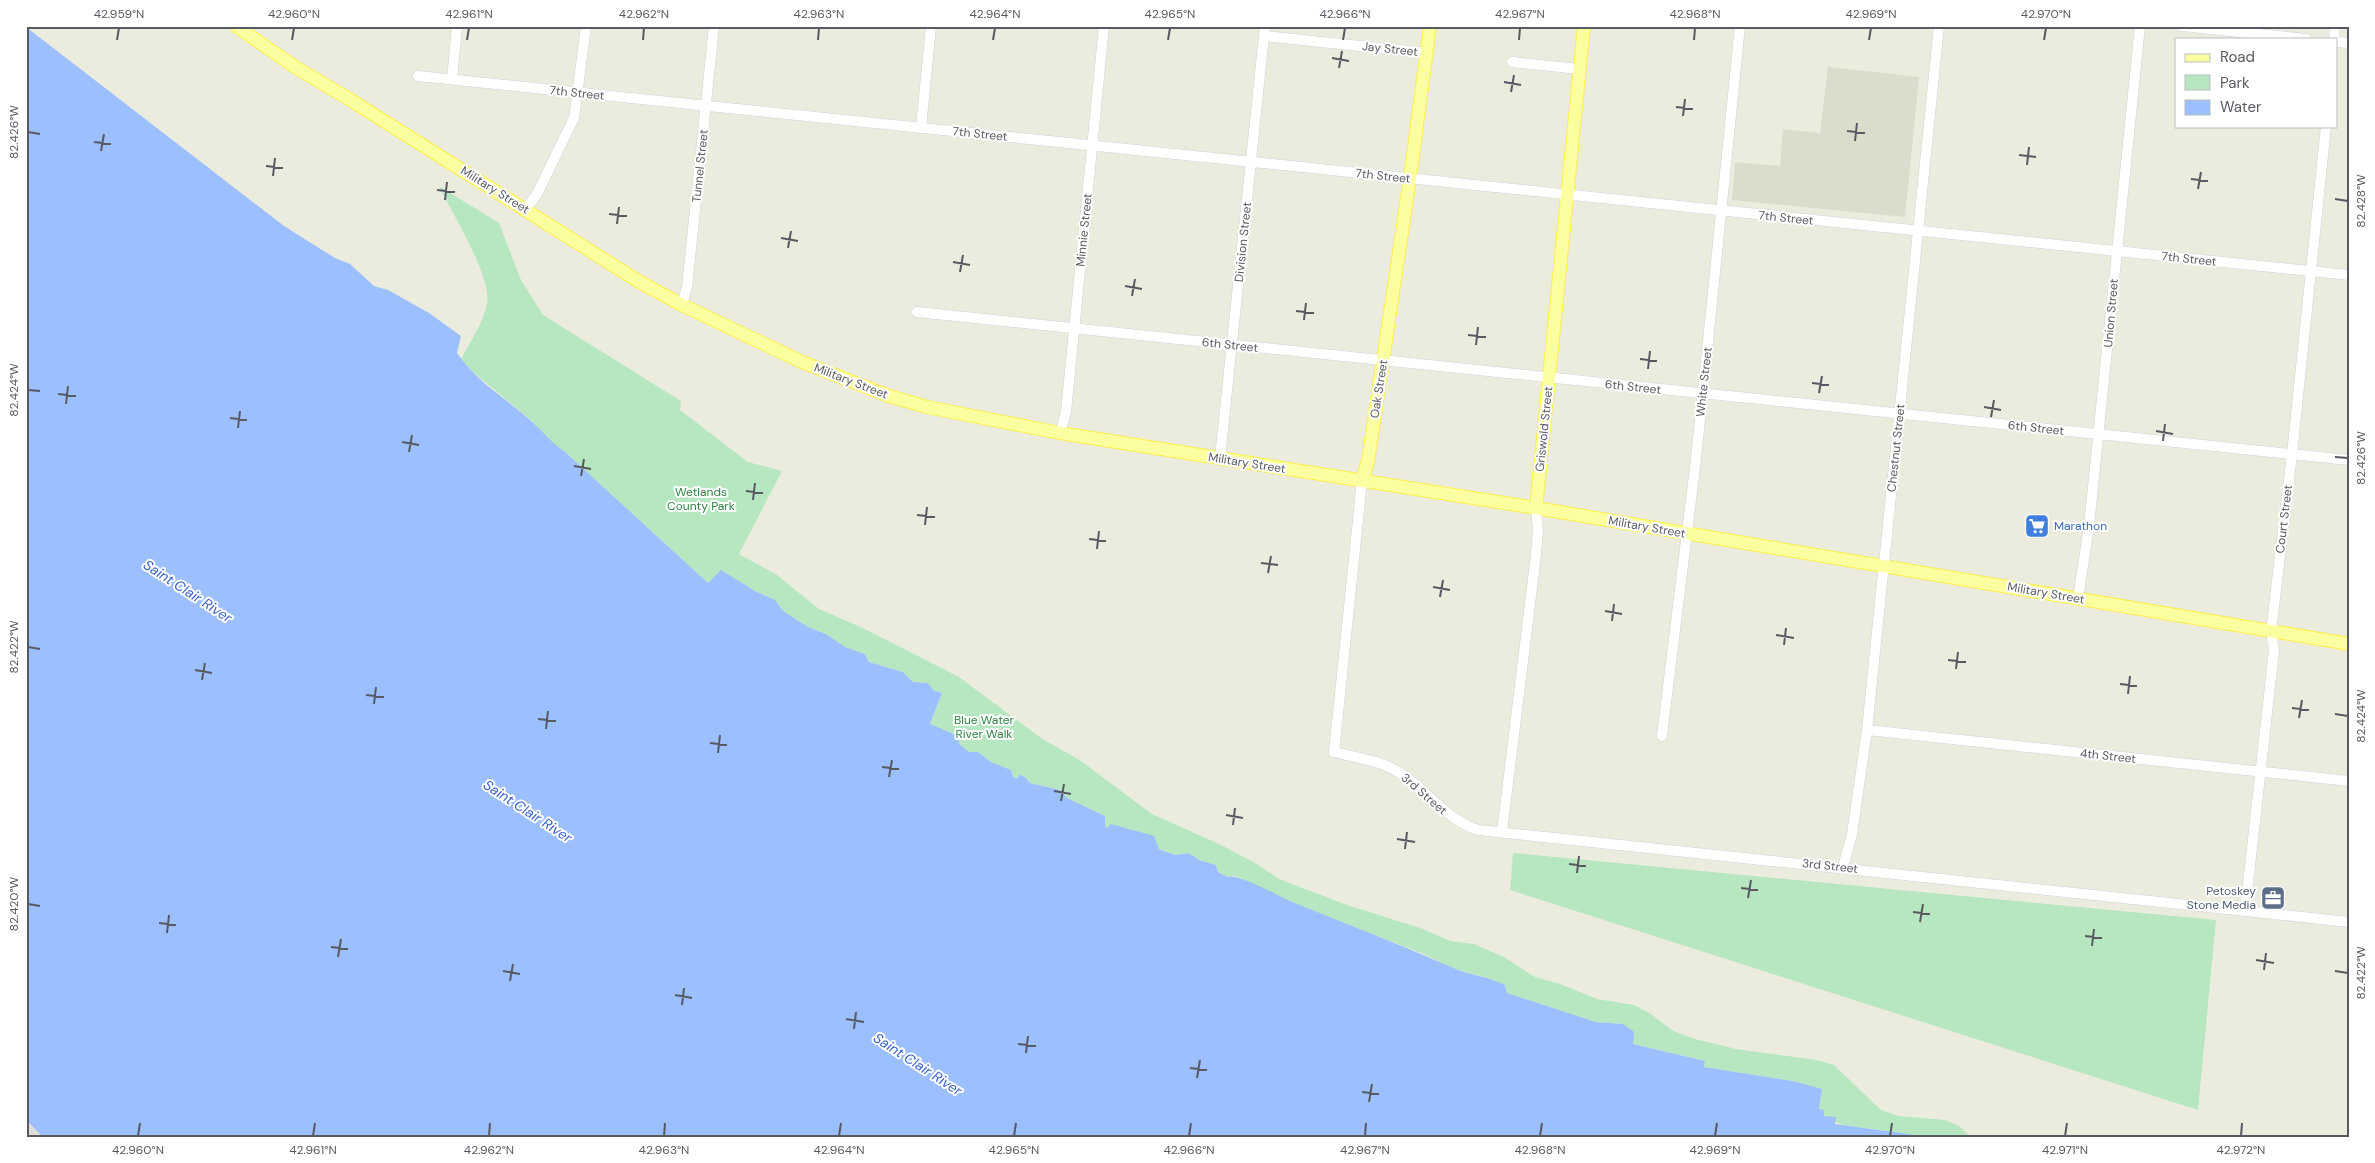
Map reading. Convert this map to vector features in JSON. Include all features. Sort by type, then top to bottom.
[{"type":"main road","name":"Military Street","points":[[236,26],[294,68],[349,99],[638,280],[682,305],[802,362],[889,396],[927,407],[1060,433],[1536,508],[2349,644]]},
{"type":"main road","name":"Oak Street","points":[[1362,481],[1368,461],[1383,361],[1430,26]]},
{"type":"main road","name":"Griswold Street","points":[[1536,508],[1584,26]]},
{"type":"street","points":[[452,79],[457,26]]},
{"type":"street","points":[[526,209],[536,194],[574,118],[586,26]]},
{"type":"street","name":"Tunnel Street","points":[[682,305],[687,288],[714,26]]},
{"type":"street","points":[[921,128],[931,26]]},
{"type":"street","name":"Minnie Street","points":[[1060,433],[1066,412],[1104,26]]},
{"type":"street","name":"White Street","points":[[1662,736],[1687,534],[1740,26]]},
{"type":"street","name":"Chestnut Street","points":[[1843,867],[1852,834],[1867,730],[1939,26]]},
{"type":"street","name":"Union Street","points":[[2078,599],[2089,526],[2140,26]]},
{"type":"street","points":[[2182,26],[2296,38]]},
{"type":"street","name":"Jay Street","points":[[1264,31],[1427,53]]},
{"type":"street","name":"Division Street","points":[[1220,458],[1264,31]]},
{"type":"street","points":[[1512,62],[1579,70]]},
{"type":"street","name":"7th Street","points":[[418,76],[2349,275]]},
{"type":"street","name":"Court Street","points":[[2245,911],[2274,650],[2271,632],[2292,454],[2326,128]]},
{"type":"street","name":"6th Street","points":[[917,312],[2349,460]]},
{"type":"street","name":"Oak Street","points":[[1334,752],[1362,481]]},
{"type":"street","name":"Griswold Street","points":[[1502,832],[1535,563],[1538,531],[1536,508]]},
{"type":"street","name":"4th Street","points":[[1867,730],[2349,781]]},
{"type":"street","name":"3rd Street","points":[[1334,752],[1386,765],[1402,774],[1462,825],[1478,830],[1843,867],[2349,922]]},
{"type":"shaded area","points":[[1828,67],[1919,77],[1905,217],[1732,200],[1735,162],[1780,166],[1783,129],[1820,133]]},
{"type":"shaded area","points":[[28,1123],[43,1137],[26,1137],[26,1124]]},
{"type":"green space","points":[[439,186],[499,223],[521,280],[543,315],[681,401],[680,410],[748,462],[782,471],[739,554],[777,575],[819,609],[865,629],[959,677],[1041,738],[1081,761],[1152,814],[1219,844],[1257,864],[1279,879],[1347,905],[1423,929],[1450,941],[1474,944],[1504,957],[1535,977],[1560,984],[1597,999],[1634,1005],[1651,1014],[1673,1031],[1695,1039],[1736,1049],[1817,1060],[1834,1065],[1881,1110],[1899,1116],[1945,1120],[1959,1126],[1971,1137],[1895,1134],[1836,1122],[1819,1110],[1821,1089],[1793,1081],[1704,1067],[1705,1061],[1633,1044],[1623,1024],[1596,1022],[1507,993],[1505,985],[1494,980],[1452,968],[1426,955],[1294,903],[1234,875],[1229,877],[1218,872],[1216,865],[1199,860],[1189,853],[1175,855],[1107,828],[1105,826],[1105,816],[1067,798],[1060,790],[1030,783],[1025,777],[1013,777],[1011,770],[991,762],[978,752],[969,752],[958,744],[959,735],[930,725],[942,693],[933,690],[928,683],[913,682],[903,672],[869,662],[865,654],[845,647],[826,634],[808,627],[783,611],[775,600],[755,591],[722,571],[708,583],[564,451],[551,442],[532,421],[467,367],[461,359],[483,317],[487,303],[487,292],[477,261]]},
{"type":"green space","points":[[1513,853],[2216,920],[2198,1110],[1510,890]]},
{"type":"water","name":"Saint Clair River","points":[[26,27],[284,226],[335,258],[350,264],[374,286],[388,290],[429,313],[461,336],[457,353],[472,372],[534,423],[554,444],[564,451],[708,583],[721,570],[755,591],[775,600],[783,611],[808,627],[826,634],[845,647],[865,654],[869,662],[903,672],[913,682],[928,683],[933,690],[942,693],[930,724],[959,736],[959,744],[969,752],[978,752],[991,762],[1011,770],[1013,777],[1017,778],[1020,775],[1025,777],[1030,783],[1060,790],[1067,798],[1105,816],[1105,826],[1107,828],[1111,824],[1154,836],[1159,849],[1175,855],[1189,853],[1199,860],[1216,865],[1218,872],[1228,877],[1250,882],[1458,970],[1485,977],[1505,985],[1507,993],[1596,1022],[1623,1024],[1634,1032],[1633,1044],[1705,1061],[1704,1067],[1793,1081],[1822,1089],[1819,1109],[1824,1110],[1824,1116],[1836,1117],[1835,1124],[1930,1137],[43,1137],[29,1123],[26,1124]]},
{"type":"place","name":"Marathon","points":[[2037,526]]},
{"type":"place","name":"Petoskey Stone Media","points":[[2273,898]]},
{"type":"park label","name":"Wetlands County Park","points":[[701,499]]},
{"type":"park label","name":"Blue Water River Walk","points":[[984,727]]}]
